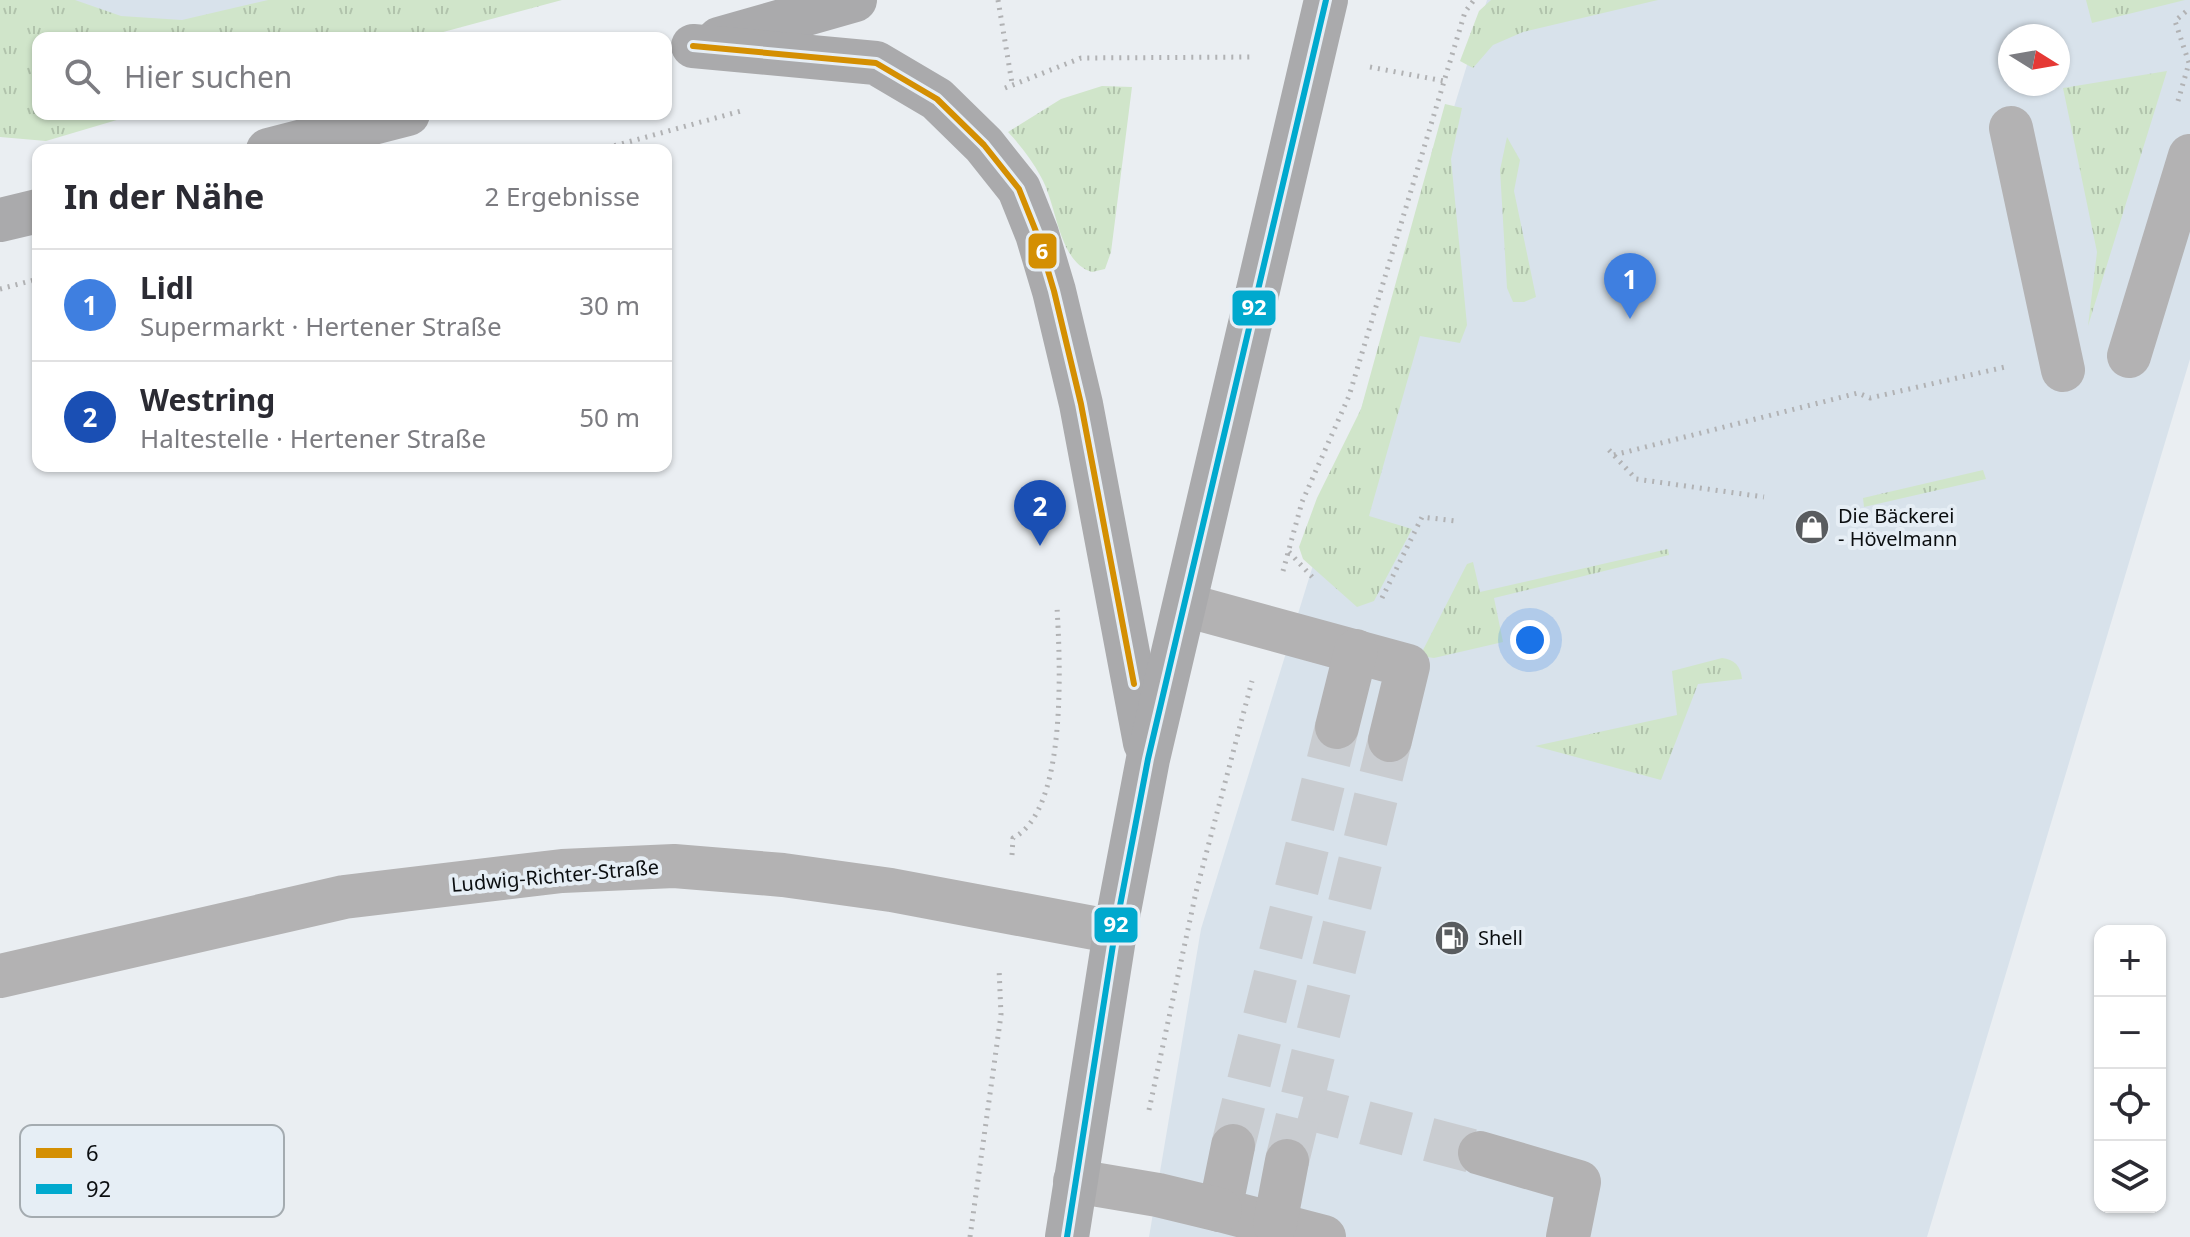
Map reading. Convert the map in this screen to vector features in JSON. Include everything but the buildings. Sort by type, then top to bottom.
[{"type":"main road","points":[[680,49],[855,0]]},
{"type":"main road","points":[[1067,1237],[1115,932],[1148,759],[1326,0]]},
{"type":"main road","points":[[680,49],[876,63],[937,99],[984,145],[1019,189],[1037,234],[1054,291],[1081,404],[1148,759]]},
{"type":"main road","points":[[291,144],[385,120]]},
{"type":"main road","points":[[0,220],[32,212]]},
{"type":"street","points":[[2011,128],[2061,362]]},
{"type":"street","points":[[2129,356],[2190,156]]},
{"type":"street","points":[[1185,605],[1408,666],[1390,740]]},
{"type":"street","points":[[1337,727],[1356,651]]},
{"type":"street","name":"Ludwig-Richter-Straße","points":[[0,976],[344,897],[562,871],[674,866],[783,875],[891,890],[1115,932]]},
{"type":"street","points":[[1220,1210],[1233,1146]]},
{"type":"street","points":[[1480,1153],[1579,1182],[1568,1237]]},
{"type":"street","points":[[1275,1224],[1287,1161]]},
{"type":"street","points":[[1075,1181],[1158,1195],[1324,1237]]},
{"type":"path","points":[[998,0],[1012,83],[1081,58],[1313,57],[1444,81],[1465,12],[1474,0]]},
{"type":"path","points":[[2176,107],[2189,63],[2175,21],[2190,8]]},
{"type":"path","points":[[621,144],[752,108]]},
{"type":"path","points":[[0,289],[32,281]]},
{"type":"path","points":[[1764,497],[1636,479],[1611,452],[1858,393],[1870,398],[2061,362]]},
{"type":"path","points":[[1380,601],[1422,517],[1456,521]]},
{"type":"path","points":[[1288,552],[1320,584]]},
{"type":"path","points":[[970,1237],[1001,1015],[997,979],[1013,838],[1027,831],[1044,794],[1055,750],[1061,671],[1056,591]]},
{"type":"shaded area","points":[[0,0],[319,0],[213,32],[32,32]]},
{"type":"shaded area","points":[[1487,0],[2190,0],[2190,359],[1927,1237],[1149,1237],[1201,929]]},
{"type":"green space","points":[[0,0],[75,0],[121,16],[182,20],[268,0],[562,0],[443,32],[32,32],[32,120],[117,120],[46,141],[0,137]]},
{"type":"green space","points":[[1491,0],[1658,0],[1523,32],[1493,45],[1473,68],[1460,61],[1479,11]]},
{"type":"green space","points":[[2086,0],[2185,0],[2092,23]]},
{"type":"green space","points":[[2167,71],[2088,326],[2097,252],[2065,96],[2070,96],[2070,87]]},
{"type":"green space","points":[[1102,86],[1132,87],[1111,252],[1105,269],[1092,272],[1072,257],[1041,177],[1008,132],[1061,99]]},
{"type":"green space","points":[[1445,104],[1462,108],[1451,159],[1467,325],[1460,343],[1420,336],[1369,516],[1412,529],[1374,601],[1357,607],[1303,559],[1299,547],[1317,498],[1361,409]]},
{"type":"green space","points":[[1507,137],[1520,160],[1514,191],[1536,297],[1524,302],[1513,302],[1507,288],[1500,170]]},
{"type":"green space","points":[[1983,470],[1986,479],[1864,507],[1863,498]]},
{"type":"green space","points":[[1668,549],[1669,555],[1494,598],[1503,642],[1434,658],[1427,657],[1423,650],[1467,564],[1473,562],[1480,592]]},
{"type":"green space","points":[[1722,658],[1736,664],[1742,679],[1698,684],[1661,780],[1535,746],[1677,715],[1672,671]]},
{"type":"tunnel","points":[[1233,1146],[1337,727]]},
{"type":"tunnel","points":[[1287,1161],[1390,740]]},
{"type":"tunnel","points":[[1301,1106],[1480,1153]]},
{"type":"transit line","name":"92","points":[[1067,1237],[1115,932],[1148,759],[1326,0]]},
{"type":"transit line","name":"6","points":[[693,46],[876,63],[937,99],[984,145],[1019,189],[1037,234],[1054,291],[1081,404],[1134,684]]},
{"type":"place","name":"Lidl","points":[[1630,319]]},
{"type":"place","name":"Die Bäckerei - Hövelmann","points":[[1812,527]]},
{"type":"place","name":"Westring","points":[[1040,546]]},
{"type":"place","name":"Shell","points":[[1452,938]]}]
